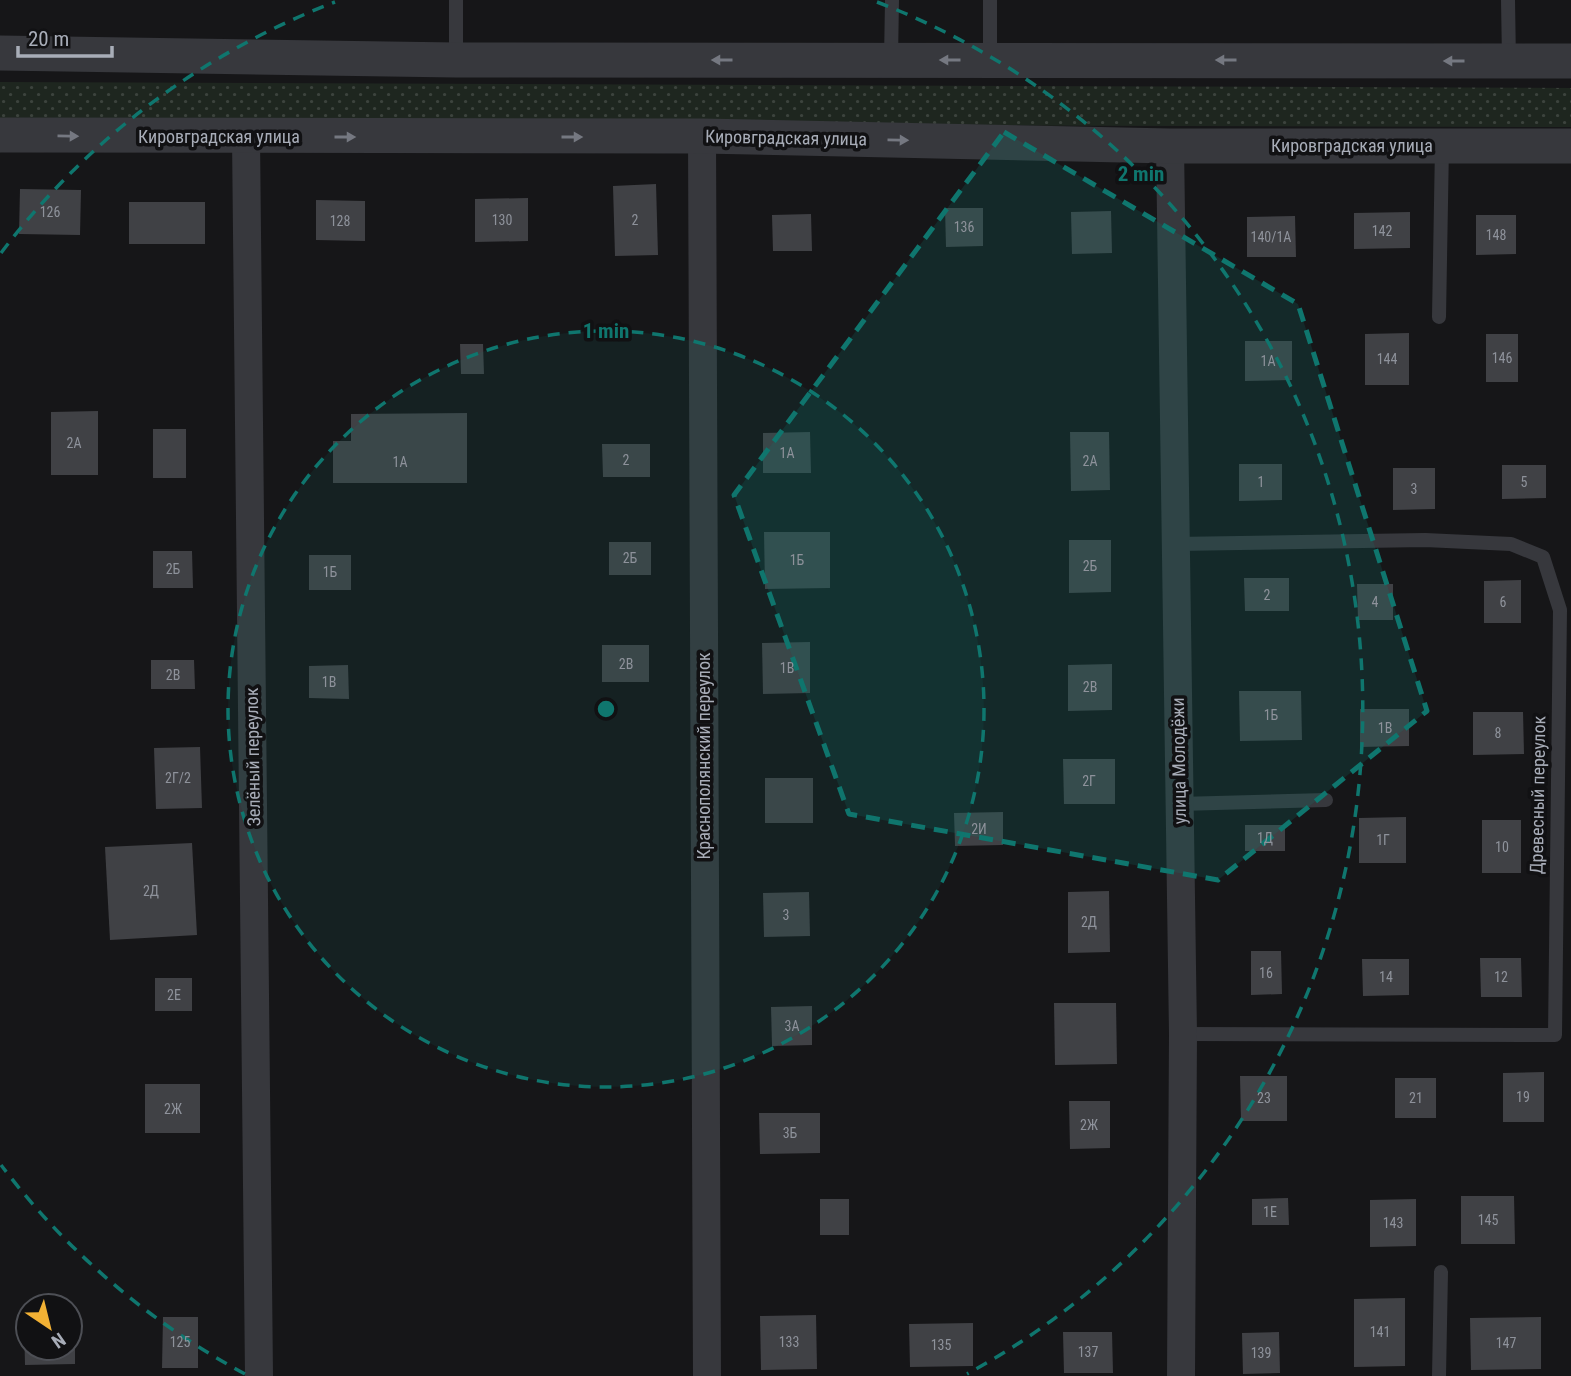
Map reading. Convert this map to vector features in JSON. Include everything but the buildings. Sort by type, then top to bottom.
[{"type":"street","points":[[0,53],[456,60],[1571,61]]},
{"type":"street","name":"Кировградская улица","points":[[0,135],[702,136],[1170,146],[1571,146]]},
{"type":"street","name":"Краснополянский переулок","points":[[702,136],[707,1376]]},
{"type":"street","name":"Зелёный переулок","points":[[246,137],[259,1376]]},
{"type":"street","name":"улица Молодёжи","points":[[1170,146],[1183,1034],[1181,1376]]},
{"type":"lane","points":[[456,0],[456,60]]},
{"type":"lane","points":[[891,60],[892,0]]},
{"type":"lane","points":[[990,0],[990,60]]},
{"type":"lane","points":[[1508,0],[1509,61]]},
{"type":"lane","points":[[1439,317],[1441,146]]},
{"type":"lane","name":"Древесный переулок","points":[[1175,544],[1425,540],[1511,544],[1543,557],[1560,610],[1555,1035],[1183,1034]]},
{"type":"lane","points":[[1180,804],[1326,800]]},
{"type":"lane","points":[[1439,1376],[1441,1272]]},
{"type":"highlighted area","points":[[1004,132],[1298,304],[1427,711],[1218,880],[849,814],[734,495]]},
{"type":"shaded area","points":[[0,82],[1571,88],[1571,127],[0,123]]}]
